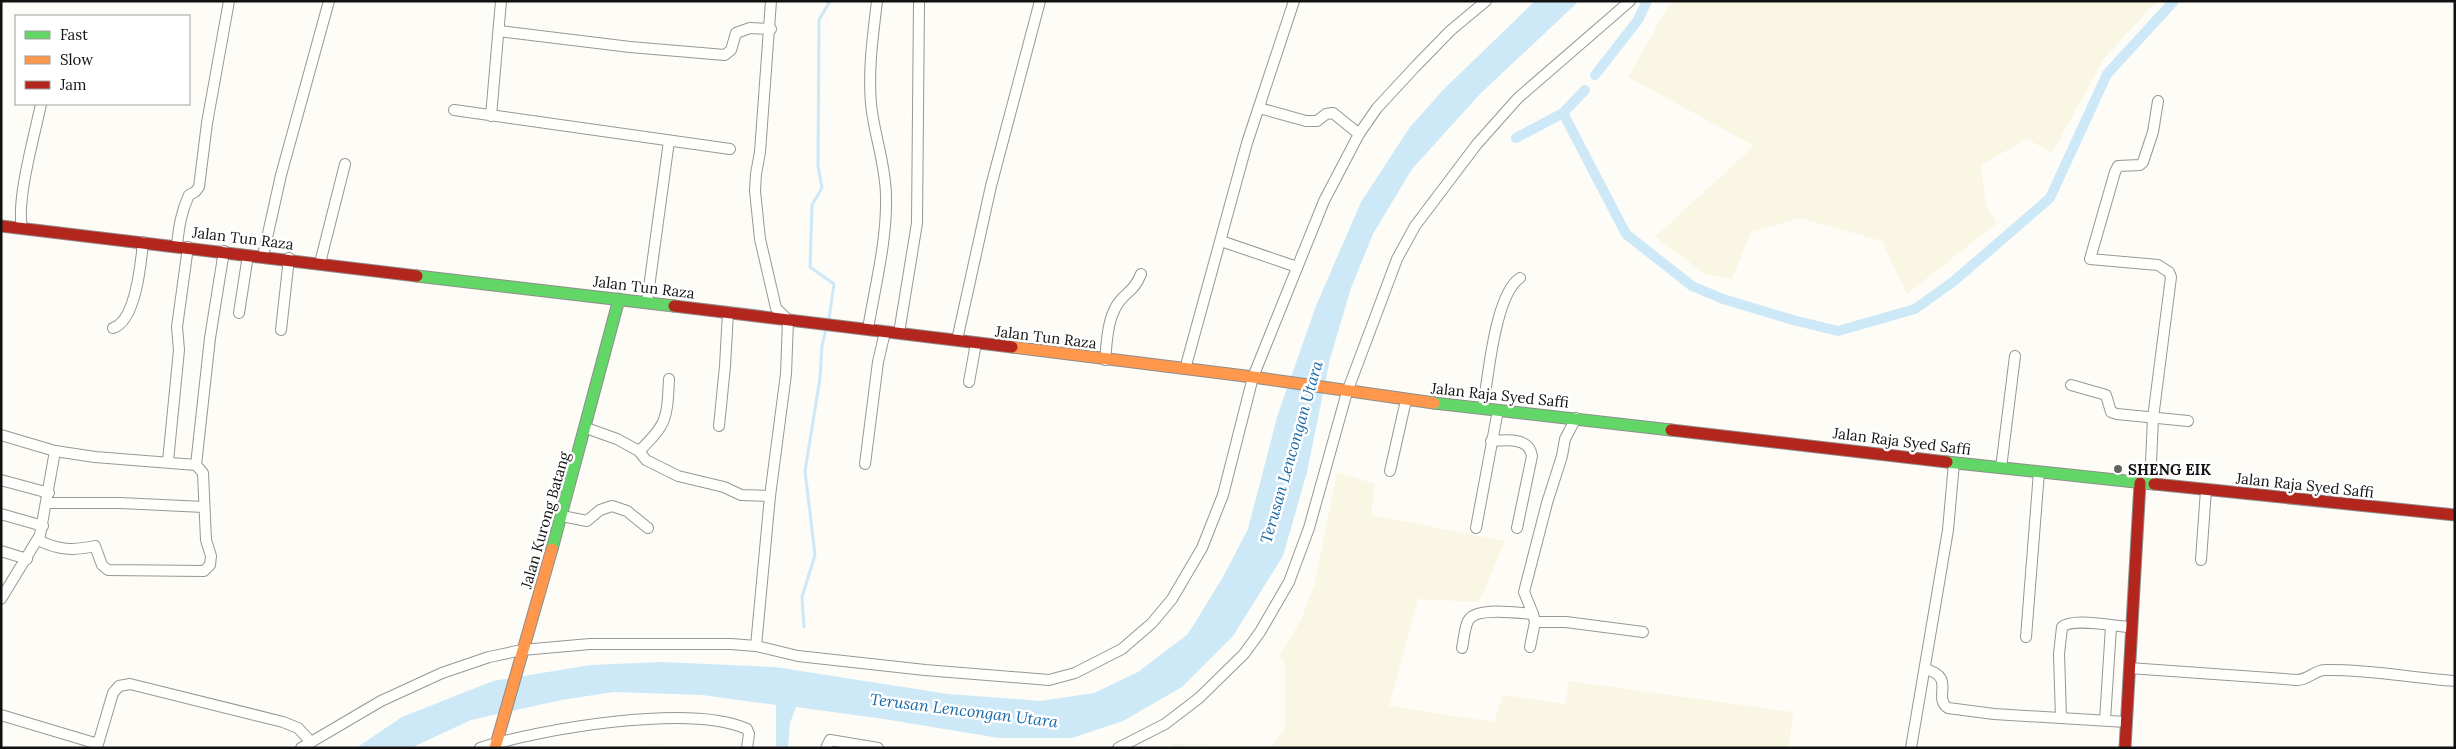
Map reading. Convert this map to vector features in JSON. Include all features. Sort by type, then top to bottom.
[{"type":"main road","name":"Jalan Tun Raza","points":[[1,226],[248,255],[289,258],[619,300],[885,332],[899,332],[1345,391]]},
{"type":"main road","name":"Jalan Kurong Batang","points":[[497,742],[562,516],[619,300]]},
{"type":"main road","name":"Jalan Raja Syed Saffi","points":[[1345,391],[1406,400],[1576,418],[1954,463],[2455,515]]},
{"type":"main road","points":[[2125,748],[2132,627],[2145,483]]},
{"type":"street","points":[[168,461],[179,350],[177,327],[182,246],[180,217],[188,195],[195,192],[199,187],[207,123],[229,1]]},
{"type":"street","points":[[263,256],[281,175],[329,1]]},
{"type":"street","points":[[756,646],[770,496],[786,374],[788,320],[776,308],[760,239],[755,191],[771,29],[771,1]]},
{"type":"street","points":[[868,329],[885,220],[886,197],[884,170],[871,106],[870,89],[877,1]]},
{"type":"street","points":[[899,332],[916,223],[919,1]]},
{"type":"street","points":[[957,340],[991,186],[1040,1]]},
{"type":"street","points":[[1186,369],[1259,108],[1294,1]]},
{"type":"street","points":[[301,748],[381,702],[442,674],[489,657],[522,650],[590,644],[730,644],[756,646],[798,656],[1034,680],[1060,678],[1104,659],[1136,638],[1162,612],[1181,587],[1202,548],[1223,495],[1253,378],[1324,201],[1359,134],[1377,108],[1415,67],[1450,31],[1486,1]]},
{"type":"street","points":[[1118,748],[1165,724],[1199,698],[1244,654],[1260,632],[1289,582],[1309,528],[1345,391],[1397,260],[1415,226],[1437,193],[1477,144],[1532,85],[1630,1]]},
{"type":"street","points":[[491,116],[501,6]]},
{"type":"street","points":[[499,31],[630,48],[725,55],[731,50],[736,33],[750,28],[771,29]]},
{"type":"street","points":[[2145,483],[2171,277],[2170,272],[2158,265],[2090,258],[2118,166],[2140,165],[2144,162],[2154,132],[2158,101]]},
{"type":"street","points":[[22,228],[20,219],[23,196],[41,105]]},
{"type":"street","points":[[1259,108],[1306,121],[1317,121],[1326,114],[1333,114],[1359,134]]},
{"type":"street","points":[[454,110],[669,142],[730,149]]},
{"type":"street","points":[[647,302],[669,142]]},
{"type":"street","points":[[320,262],[345,164]]},
{"type":"street","points":[[1221,241],[1297,267]]},
{"type":"street","points":[[113,328],[120,326],[126,319],[132,304],[143,242]]},
{"type":"street","points":[[196,465],[210,338],[224,252]]},
{"type":"street","points":[[239,313],[248,255]]},
{"type":"street","points":[[281,330],[289,258]]},
{"type":"street","points":[[1105,360],[1110,323],[1114,311],[1119,301],[1137,284],[1141,274]]},
{"type":"street","points":[[1483,408],[1494,344],[1504,301],[1508,289],[1520,278]]},
{"type":"street","points":[[719,426],[728,312]]},
{"type":"street","points":[[866,464],[878,362],[885,332]]},
{"type":"street","points":[[969,382],[976,343]]},
{"type":"street","points":[[2001,468],[2016,356]]},
{"type":"street","points":[[640,451],[660,431],[667,418],[669,379]]},
{"type":"street","points":[[2071,385],[2106,395],[2111,412],[2188,421]]},
{"type":"street","points":[[1390,472],[1406,400]]},
{"type":"street","points":[[1476,528],[1498,410]]},
{"type":"street","points":[[1530,647],[1534,618],[1524,592],[1547,503],[1562,456],[1565,439],[1576,418]]},
{"type":"street","points":[[586,428],[617,438],[640,451],[646,460],[678,476],[724,487],[741,495],[770,496]]},
{"type":"street","points":[[1,435],[55,451],[129,460],[168,461],[196,465],[203,473],[206,540],[211,560],[207,569],[199,572],[108,570],[102,565],[95,546],[68,550],[56,548],[38,540]]},
{"type":"street","points":[[1491,440],[1510,440],[1526,443],[1531,448],[1532,456],[1517,528]]},
{"type":"street","points":[[1,599],[5,587],[27,559],[38,540],[43,526],[55,451]]},
{"type":"street","points":[[1910,748],[1926,669],[1948,530],[1954,463]]},
{"type":"street","points":[[2026,636],[2039,472]]},
{"type":"street","points":[[1,480],[48,498],[204,507]]},
{"type":"street","points":[[2201,560],[2206,490]]},
{"type":"street","points":[[562,516],[588,521],[600,510],[612,506],[627,511],[648,528]]},
{"type":"street","points":[[1,514],[43,526]]},
{"type":"street","points":[[1,551],[27,559]]},
{"type":"street","points":[[1462,648],[1468,620],[1474,614],[1489,611],[1643,632]]},
{"type":"street","points":[[2061,718],[2059,654],[2062,627],[2070,622],[2112,627],[2132,627]]},
{"type":"street","points":[[2105,720],[2112,627]]},
{"type":"street","points":[[2129,668],[2297,680],[2310,678],[2320,670],[2346,671],[2407,675],[2455,681]]},
{"type":"street","points":[[1926,669],[1936,671],[1941,677],[1942,700],[1948,708],[2126,722]]},
{"type":"street","points":[[1,715],[102,746],[113,693],[119,686],[130,684],[283,722],[298,728],[311,742]]},
{"type":"street","points":[[480,748],[497,742],[600,722],[700,718],[748,729],[747,748]]},
{"type":"street","points":[[826,748],[830,740],[878,748]]},
{"type":"shaded area","points":[[1675,1],[2157,1],[2105,57],[2052,153],[2027,139],[1981,165],[1986,206],[1997,223],[1907,294],[1882,241],[1800,218],[1751,232],[1732,279],[1705,274],[1655,237],[1754,146],[1628,77],[1666,10]]},
{"type":"shaded area","points":[[1337,472],[1375,484],[1371,515],[1505,541],[1479,602],[1418,599],[1389,706],[1494,722],[1503,695],[1565,704],[1569,681],[1793,712],[1789,748],[1270,748],[1285,728],[1285,664],[1279,656],[1301,620],[1314,586]]},
{"type":"shaded area","points":[[1175,744],[1262,748],[1167,748]]},
{"type":"shaded area","points":[[661,745],[663,748],[581,748]]},
{"type":"water","name":"Terusan Lencongan Utara","points":[[1535,1],[1579,1],[1481,93],[1412,169],[1373,234],[1351,288],[1330,359],[1307,472],[1283,556],[1233,636],[1182,687],[1123,721],[1072,738],[999,738],[796,707],[790,723],[788,748],[776,748],[776,705],[702,695],[614,692],[561,700],[471,720],[411,748],[356,748],[402,717],[493,681],[591,665],[661,662],[775,667],[948,694],[1041,701],[1094,693],[1138,672],[1188,634],[1223,577],[1248,529],[1278,414],[1316,306],[1361,202],[1410,127],[1443,90]]},
{"type":"waterway","points":[[829,319],[834,284],[810,267],[812,205],[822,188],[818,166],[819,20],[830,1]]},
{"type":"waterway","points":[[1595,75],[1638,20],[1647,1]]},
{"type":"waterway","points":[[1585,90],[1563,113],[1626,234],[1692,286],[1723,299],[1838,331],[1915,309],[1954,281],[2050,198],[2107,74],[2174,1]]},
{"type":"waterway","points":[[1516,138],[1563,113]]},
{"type":"waterway","points":[[804,627],[802,597],[815,555],[805,471],[820,378],[822,345],[826,330]]},
{"type":"traffic: fast","points":[[417,276],[674,306]]},
{"type":"traffic: fast","points":[[552,549],[619,299]]},
{"type":"traffic: fast","points":[[1434,403],[1671,430]]},
{"type":"traffic: fast","points":[[1947,462],[2154,484]]},
{"type":"traffic: slow","points":[[1012,347],[1253,377],[1434,403]]},
{"type":"traffic: slow","points":[[495,748],[552,549]]},
{"type":"traffic: jam","points":[[1,226],[417,276]]},
{"type":"traffic: jam","points":[[674,306],[1012,347]]},
{"type":"traffic: jam","points":[[1671,430],[1947,462]]},
{"type":"traffic: jam","points":[[2125,748],[2140,483]]},
{"type":"traffic: jam","points":[[2154,484],[2455,515]]},
{"type":"place","name":"SHENG EIK","points":[[2118,469]]}]
